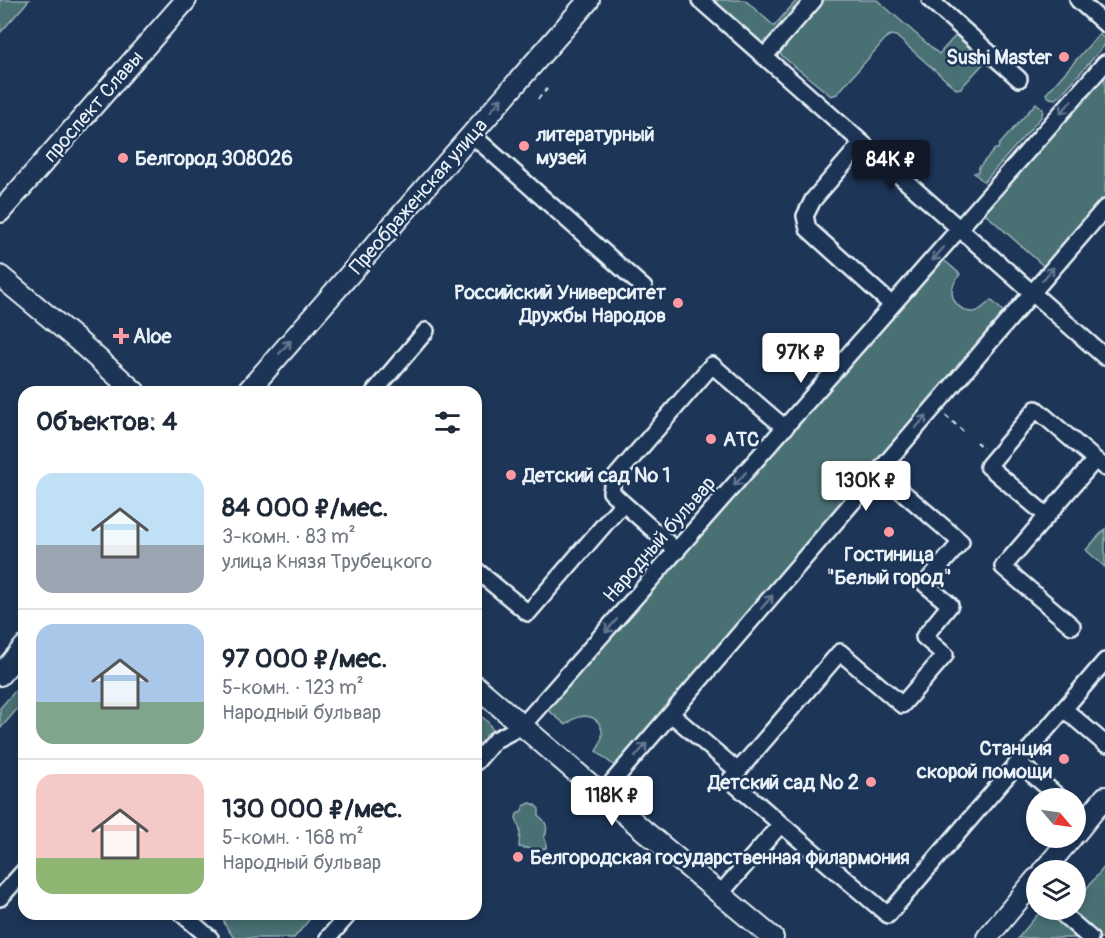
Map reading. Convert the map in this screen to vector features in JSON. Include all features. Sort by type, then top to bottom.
[{"type":"main road","name":"проспект Славы","points":[[0,212],[186,0]]},
{"type":"main road","name":"Преображенская улица","points":[[256,386],[471,134],[589,0]]},
{"type":"main road","points":[[0,276],[128,386]]},
{"type":"main road","points":[[0,675],[18,654]]},
{"type":"main road","points":[[482,691],[774,938]]},
{"type":"main road","points":[[1086,815],[1105,797]]},
{"type":"main road","points":[[1052,860],[1063,848]]},
{"type":"main road","points":[[987,938],[1026,895]]},
{"type":"street","points":[[700,0],[1105,357]]},
{"type":"street","points":[[764,57],[814,0]]},
{"type":"street","points":[[930,0],[1019,79]]},
{"type":"street","points":[[1078,0],[1105,24]]},
{"type":"street","name":"Народный бульвар","points":[[482,755],[495,740],[522,726],[1105,63]]},
{"type":"street","points":[[471,134],[645,288]]},
{"type":"street","points":[[862,143],[813,200],[805,216],[808,229],[892,305]]},
{"type":"street","points":[[602,794],[1105,208]]},
{"type":"street","points":[[379,386],[426,331]]},
{"type":"street","points":[[677,551],[611,492],[613,480],[712,365],[785,428]]},
{"type":"street","points":[[1047,516],[988,466],[1036,409],[1100,464],[1047,516],[1003,567],[1072,626]]},
{"type":"street","points":[[879,472],[961,542],[925,584],[950,606],[924,637],[945,655],[902,705],[840,652],[730,780],[888,915],[1105,662]]},
{"type":"street","points":[[482,575],[528,613],[622,503]]},
{"type":"street","points":[[1064,709],[1105,744]]},
{"type":"street","points":[[671,714],[738,771]]},
{"type":"street","points":[[1019,763],[1048,788]]},
{"type":"street","points":[[720,894],[781,824]]},
{"type":"street","points":[[0,898],[18,878]]},
{"type":"street","points":[[188,920],[203,936]]},
{"type":"street","points":[[328,938],[344,920]]},
{"type":"street","points":[[1070,920],[1090,938]]},
{"type":"path","points":[[538,99],[549,87]]},
{"type":"path","points":[[935,406],[964,432]]},
{"type":"green space","points":[[0,0],[29,0],[0,33]]},
{"type":"green space","points":[[714,0],[745,0],[774,26],[797,0],[809,0],[768,44],[763,43]]},
{"type":"green space","points":[[823,0],[877,0],[939,54],[956,35],[981,57],[983,64],[961,88],[956,89],[896,36],[891,35],[837,94],[831,96],[780,52],[781,47]]},
{"type":"green space","points":[[1099,34],[1105,39],[1104,46],[1059,97],[1050,98],[1046,94]]},
{"type":"green space","points":[[1105,66],[1105,205],[1049,271],[980,209]]},
{"type":"green space","points":[[1036,103],[1043,109],[1042,116],[984,182],[974,173],[978,172],[979,167],[995,149],[998,149]]},
{"type":"green space","points":[[938,255],[960,274],[952,291],[959,306],[966,311],[975,312],[991,300],[1006,314],[617,768],[596,751],[601,742],[602,733],[596,720],[583,716],[566,725],[542,705]]},
{"type":"green space","points":[[1105,529],[1105,567],[1086,550]]},
{"type":"green space","points":[[18,688],[18,708],[0,729],[0,708]]},
{"type":"green space","points":[[482,717],[492,729],[490,736],[482,745]]},
{"type":"green space","points":[[530,803],[539,809],[539,816],[546,826],[544,838],[546,848],[537,852],[533,849],[519,847],[520,830],[517,814]]},
{"type":"green space","points":[[1105,866],[1105,938],[1099,938],[1079,920],[1086,920],[1086,889]]},
{"type":"green space","points":[[224,920],[309,920],[294,938],[234,938]]},
{"type":"green space","points":[[1033,920],[1059,920],[1080,938],[1018,938]]},
{"type":"place","name":"Sushi Master","points":[[1064,57]]},
{"type":"place","name":"литературный музей","points":[[524,146]]},
{"type":"place","name":"Белгород 308026","points":[[123,158]]},
{"type":"place","name":"Российский Университет Дружбы Народов","points":[[678,303]]},
{"type":"place","name":"Aloe","points":[[121,336]]},
{"type":"place","name":"АТС","points":[[711,439]]},
{"type":"place","name":"Детский сад № 1","points":[[511,475]]},
{"type":"place","name":"Гостиница \"Белый город\"","points":[[889,532]]},
{"type":"place","name":"Станция скорой помощи","points":[[1064,759]]},
{"type":"place","name":"Детский сад № 2","points":[[871,782]]},
{"type":"place","name":"Белгородская государственная филармония","points":[[518,857]]}]
